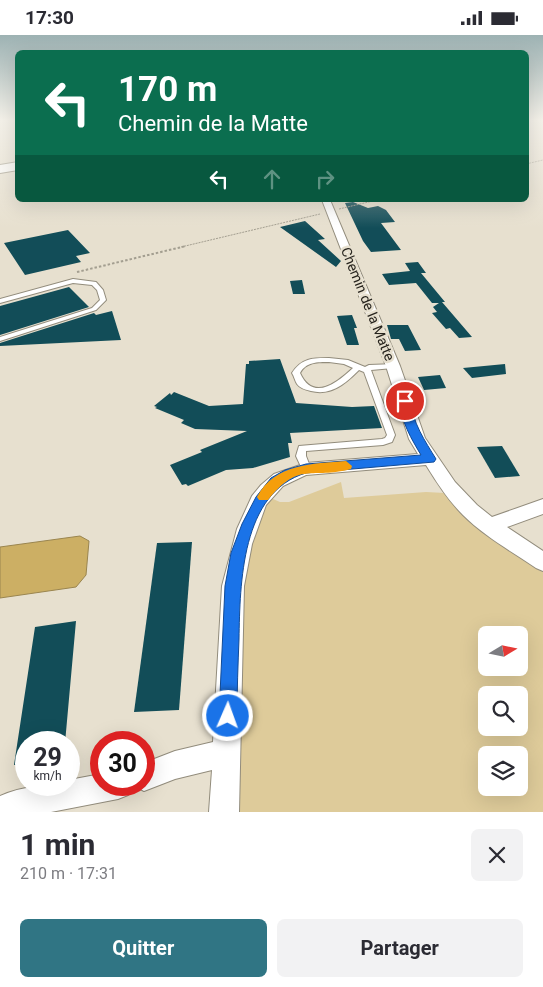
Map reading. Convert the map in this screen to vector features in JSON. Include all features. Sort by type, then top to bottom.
[{"type":"main road","points":[[0,169],[15,166]]},
{"type":"street","name":"Chemin de la Matte","points":[[328,205],[393,366],[417,439],[449,487],[470,510],[489,526],[543,562]]},
{"type":"street","points":[[224,812],[232,586],[238,553],[249,524],[265,494],[276,482],[290,473],[306,469],[430,459]]},
{"type":"street","points":[[489,526],[543,506]]},
{"type":"street","points":[[155,773],[175,765],[226,753]]},
{"type":"street","points":[[0,810],[12,805],[90,790]]},
{"type":"lane","points":[[0,301],[79,280],[94,283],[100,290],[103,301],[94,309],[0,339]]},
{"type":"lane","points":[[356,369],[334,388],[321,390],[314,390],[301,384],[296,373],[301,365],[313,362],[344,362],[356,369],[367,370],[369,367],[374,366],[393,366]]},
{"type":"lane","points":[[306,469],[301,456],[302,448],[389,440],[391,435],[367,370]]},
{"type":"path","points":[[529,163],[543,160]]},
{"type":"path","points":[[76,273],[328,205],[357,202]]},
{"type":"shaded area","points":[[341,482],[344,498],[426,492],[445,493],[481,530],[543,571],[543,812],[234,812],[245,542],[273,488],[273,499],[280,502],[289,502]]},
{"type":"shaded area","points":[[80,536],[89,541],[86,575],[76,587],[0,598],[0,547]]},
{"type":"building","points":[[353,202],[368,208],[378,206],[386,210],[395,222],[381,223],[401,250],[371,252],[363,241],[345,203]]},
{"type":"building","points":[[305,221],[325,239],[318,240],[341,261],[336,267],[280,227]]},
{"type":"building","points":[[68,230],[90,253],[76,256],[81,262],[25,275],[4,243]]},
{"type":"building","points":[[418,262],[426,273],[421,273],[445,302],[442,302],[472,337],[459,338],[450,328],[446,329],[432,313],[437,312],[433,307],[439,303],[432,303],[416,283],[389,285],[382,274],[410,271],[405,263]]},
{"type":"building","points":[[302,280],[305,294],[293,294],[290,281]]},
{"type":"building","points":[[69,287],[89,307],[0,335],[0,306]]},
{"type":"building","points":[[112,311],[121,340],[0,346],[0,343],[94,313],[96,315]]},
{"type":"building","points":[[352,315],[357,328],[354,328],[359,345],[347,345],[337,316]]},
{"type":"building","points":[[387,325],[408,325],[421,350],[405,351],[399,339],[391,339]]},
{"type":"building","points":[[280,359],[296,403],[352,407],[374,406],[382,428],[290,433],[292,443],[288,443],[290,457],[253,468],[226,470],[188,486],[186,484],[182,485],[170,465],[202,452],[200,450],[247,431],[195,429],[181,423],[184,420],[154,406],[174,392],[209,406],[243,404],[246,364],[249,364],[249,361]]},
{"type":"building","points":[[505,364],[506,374],[472,378],[463,368]]},
{"type":"building","points":[[440,375],[446,388],[424,390],[418,377]]},
{"type":"building","points":[[502,446],[520,476],[495,478],[477,447]]},
{"type":"building","points":[[192,542],[179,710],[134,712],[157,543]]},
{"type":"building","points":[[76,621],[66,731],[19,731],[35,627]]},
{"type":"slow traffic","points":[[263,497],[276,482],[290,473],[306,469],[346,466]]},
{"type":"route","points":[[228,716],[232,586],[238,553],[260,501],[276,482],[290,473],[306,469],[430,459],[417,439],[405,408],[405,401]]}]
